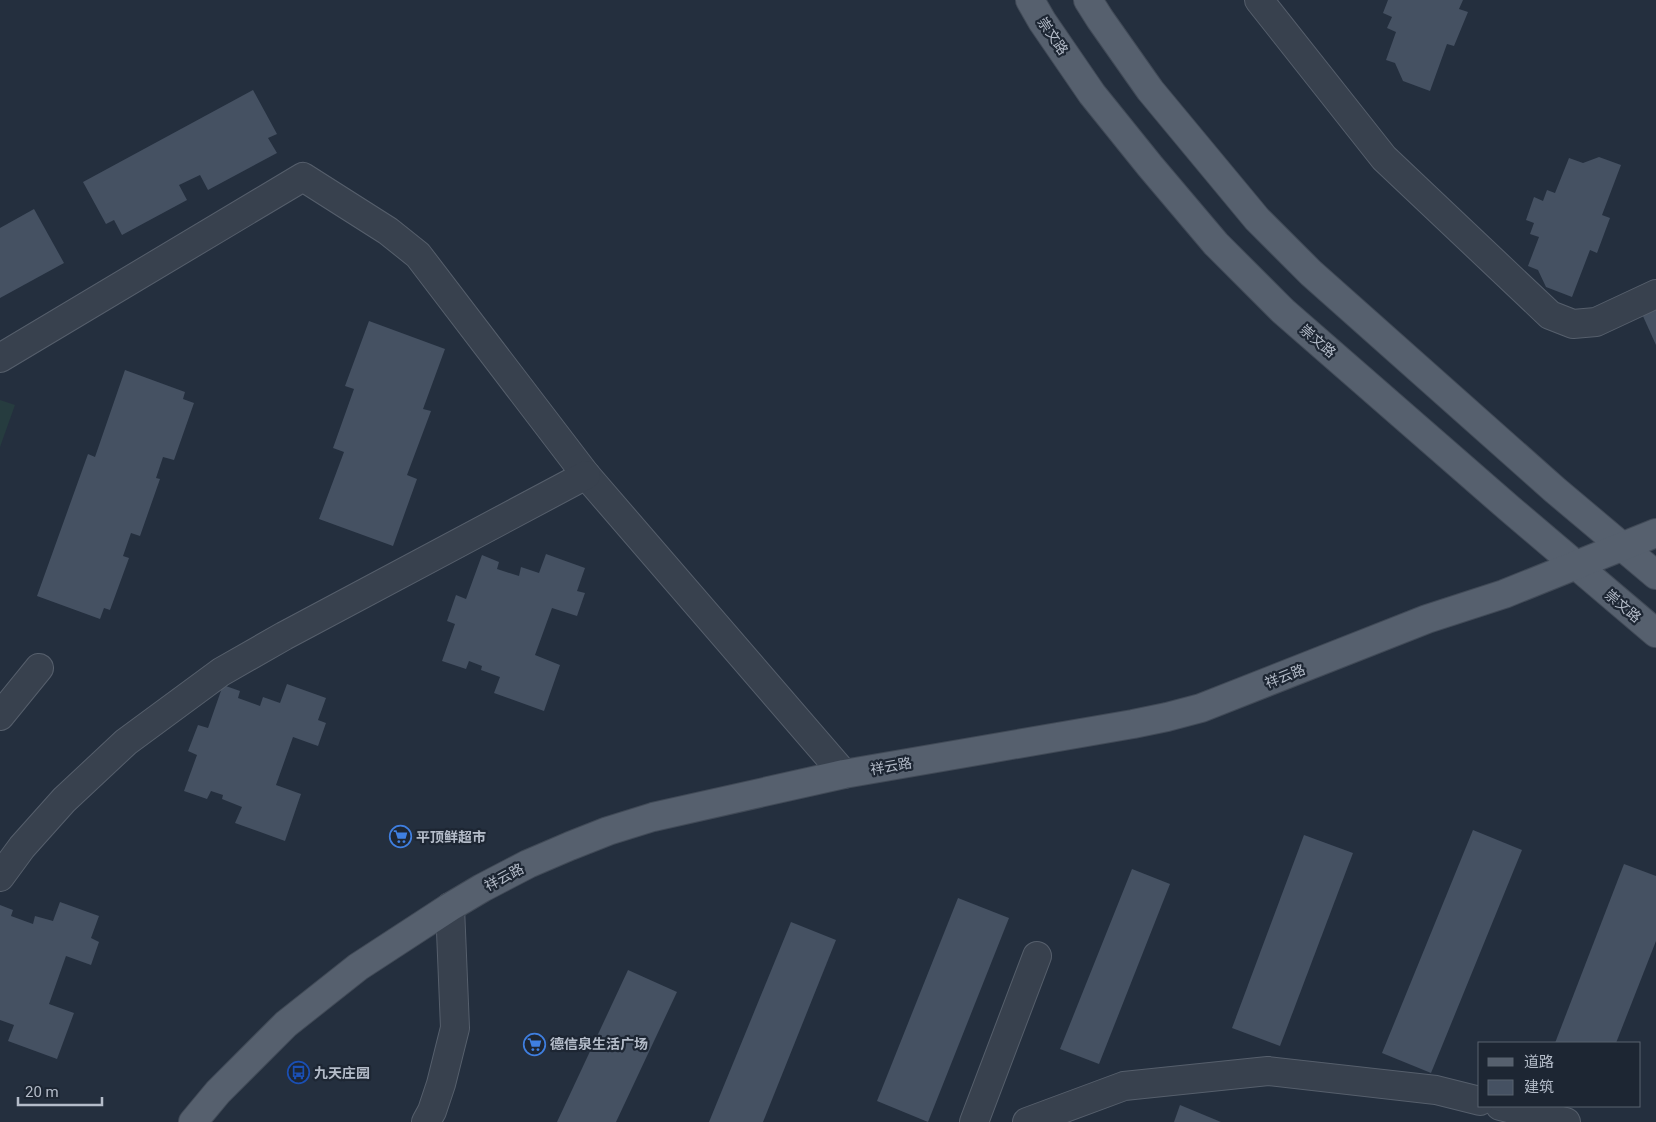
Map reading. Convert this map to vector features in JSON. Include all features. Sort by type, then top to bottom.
[{"type":"main road","name":"崇文路","points":[[1030,0],[1042,21],[1092,94],[1216,244],[1284,310],[1574,565],[1656,633]]},
{"type":"main road","points":[[1088,0],[1150,90],[1256,219],[1311,273],[1555,490],[1656,575]]},
{"type":"main road","name":"祥云路","points":[[193,1122],[218,1092],[286,1024],[358,967],[450,906],[528,864],[608,831],[653,817],[844,774],[1133,724],[1201,708],[1427,619],[1504,594],[1656,533]]},
{"type":"street","points":[[1259,0],[1384,158],[1550,315],[1573,324],[1596,322],[1656,294]]},
{"type":"street","points":[[0,358],[303,177],[388,231],[418,255],[586,475],[844,774]]},
{"type":"street","points":[[0,877],[22,847],[64,800],[126,742],[221,672],[284,636],[586,475]]},
{"type":"street","points":[[0,716],[39,668]]},
{"type":"street","points":[[426,1122],[432,1111],[441,1084],[455,1028],[450,906]]},
{"type":"street","points":[[974,1122],[1037,956]]},
{"type":"street","points":[[1027,1122],[1124,1086],[1268,1070],[1436,1090],[1478,1100]]},
{"type":"street","points":[[1504,1107],[1566,1122]]},
{"type":"green space","points":[[0,400],[15,405],[0,447]]},
{"type":"building","points":[[1388,0],[1463,0],[1459,9],[1468,12],[1454,46],[1447,44],[1430,91],[1403,81],[1395,63],[1386,60],[1396,32],[1387,28],[1392,17],[1383,13]]},
{"type":"building","points":[[253,90],[277,134],[268,138],[277,153],[208,190],[200,175],[179,185],[187,200],[122,235],[114,220],[106,224],[83,182]]},
{"type":"building","points":[[1599,157],[1621,165],[1602,215],[1610,218],[1597,253],[1590,250],[1572,297],[1546,287],[1538,270],[1528,266],[1539,237],[1530,234],[1534,223],[1526,220],[1534,197],[1543,201],[1547,190],[1555,193],[1569,158],[1583,163]]},
{"type":"building","points":[[34,209],[64,263],[0,298],[0,228]]},
{"type":"building","points":[[1656,308],[1656,345],[1642,314]]},
{"type":"building","points":[[369,321],[445,349],[423,409],[431,411],[407,475],[417,479],[393,546],[319,519],[344,452],[333,448],[354,389],[345,386]]},
{"type":"building","points":[[125,370],[185,392],[183,399],[194,403],[174,460],[163,457],[156,478],[160,479],[140,536],[131,533],[123,556],[129,558],[110,610],[104,608],[100,619],[37,596],[88,454],[95,457]]},
{"type":"building","points":[[546,554],[585,568],[577,591],[585,593],[577,616],[552,608],[535,655],[560,665],[544,711],[494,693],[500,677],[481,670],[482,666],[469,661],[466,669],[442,661],[455,624],[447,621],[456,595],[466,599],[482,555],[499,562],[497,569],[519,576],[521,567],[539,573]]},
{"type":"building","points":[[287,684],[326,698],[318,720],[326,723],[318,746],[293,737],[276,785],[301,794],[285,841],[235,823],[242,807],[222,799],[223,795],[211,791],[207,799],[184,791],[197,755],[188,751],[198,725],[208,728],[223,685],[240,691],[238,698],[260,706],[263,697],[280,703]]},
{"type":"building","points":[[1473,830],[1522,850],[1431,1073],[1382,1053]]},
{"type":"building","points":[[1304,835],[1353,853],[1280,1046],[1232,1028]]},
{"type":"building","points":[[1624,864],[1656,876],[1656,941],[1616,1042],[1555,1042]]},
{"type":"building","points":[[1132,869],[1170,884],[1099,1064],[1060,1049]]},
{"type":"building","points":[[958,898],[1009,918],[928,1122],[877,1101]]},
{"type":"building","points":[[60,902],[99,916],[91,938],[99,942],[91,965],[66,956],[49,1004],[74,1013],[57,1059],[8,1041],[14,1025],[0,1020],[0,905],[13,910],[11,916],[33,924],[35,916],[53,921]]},
{"type":"building","points":[[791,922],[836,940],[763,1122],[709,1122]]},
{"type":"building","points":[[628,970],[677,992],[616,1122],[557,1122]]},
{"type":"building","points":[[1180,1105],[1221,1122],[1174,1122]]},
{"type":"place","name":"平顶鲜超市","points":[[400,837]]},
{"type":"place","name":"德信泉生活广场","points":[[534,1044]]},
{"type":"place","name":"九天庄园","points":[[298,1073]]}]
